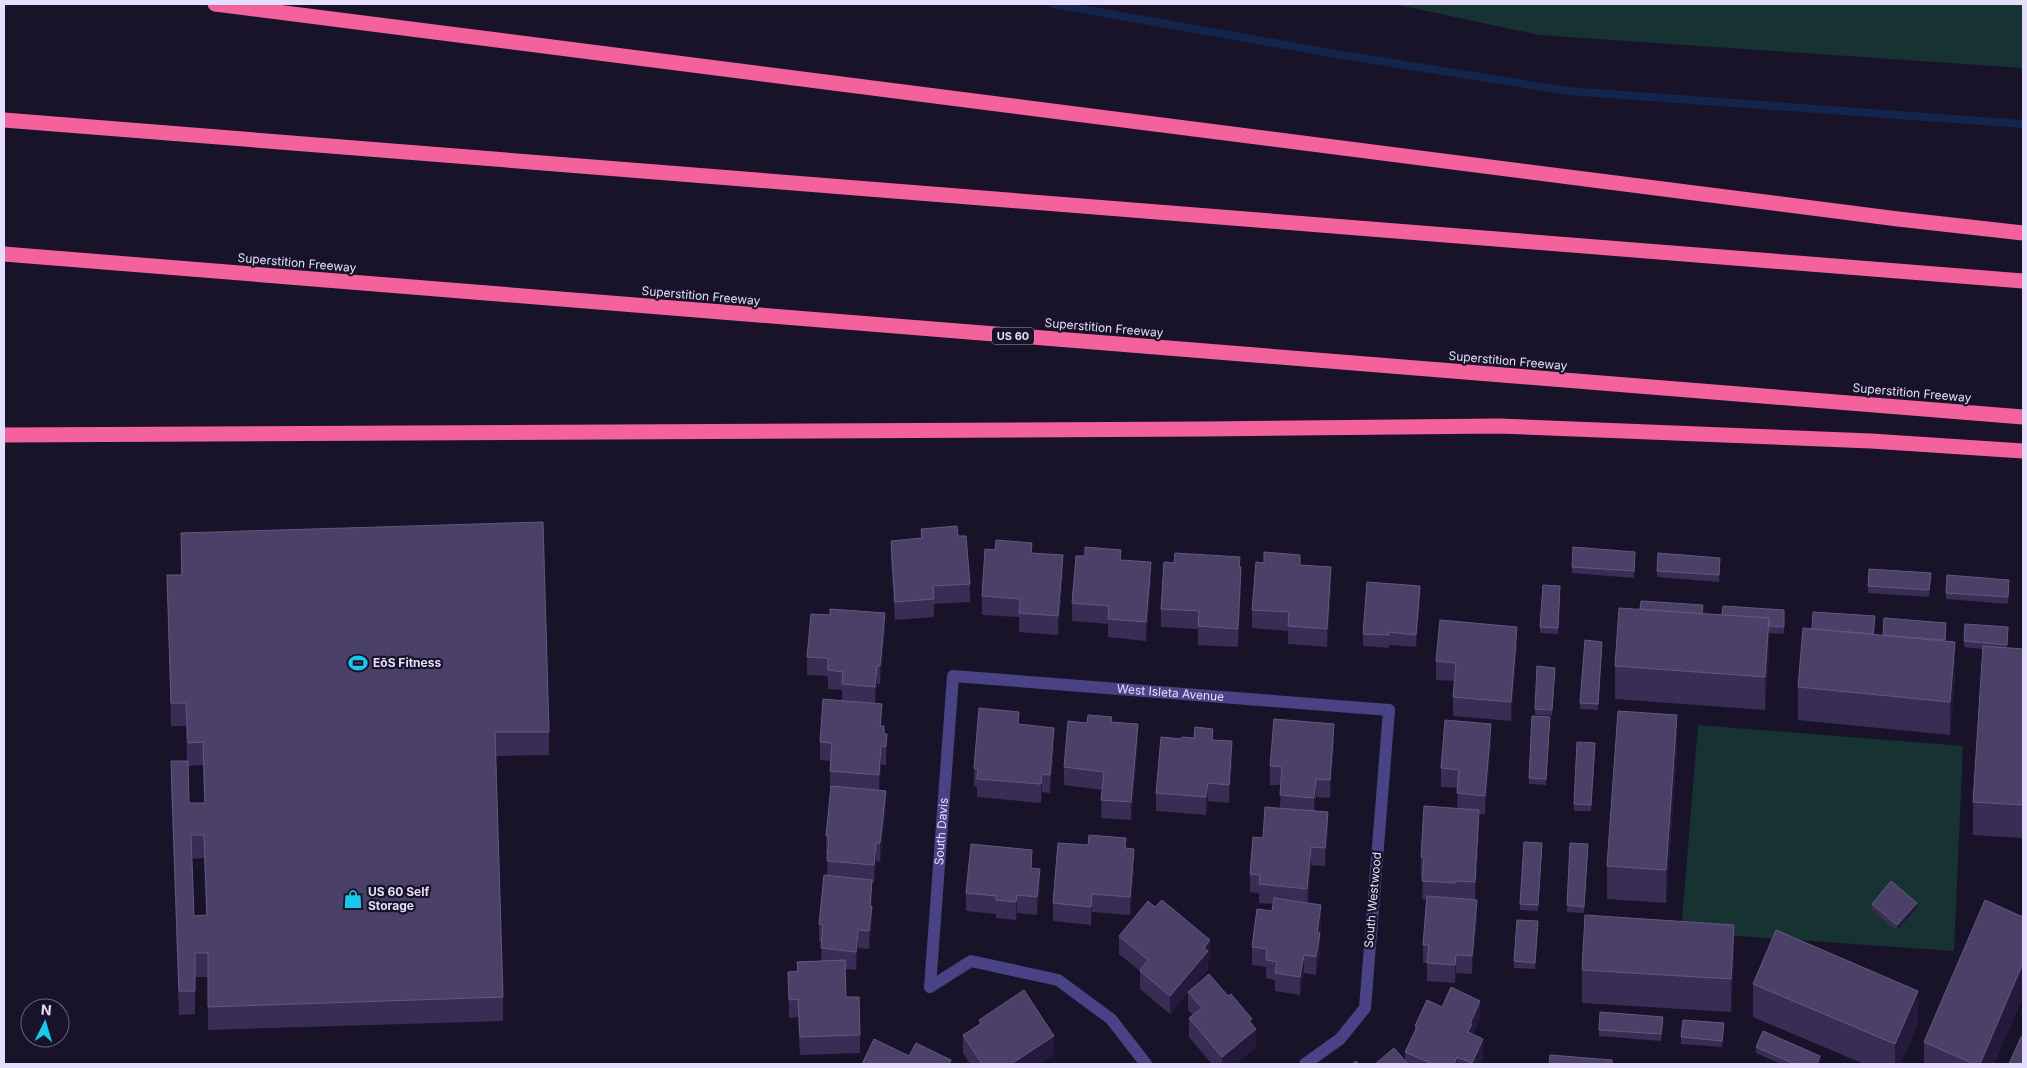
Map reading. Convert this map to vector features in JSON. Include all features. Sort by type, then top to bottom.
[{"type":"highway","points":[[215,4],[1888,218],[2023,233]]},
{"type":"highway","points":[[4,120],[2023,281]]},
{"type":"highway","name":"Superstition Freeway","points":[[4,254],[2023,417]]},
{"type":"highway","points":[[4,435],[1499,426],[1861,441],[2023,451]]},
{"type":"street","name":"West Isleta Avenue","points":[[953,676],[1389,710]]},
{"type":"street","name":"South Davis","points":[[953,676],[930,987],[971,961],[1058,980],[1111,1020],[1146,1064]]},
{"type":"street","name":"South Westwood","points":[[1305,1064],[1340,1039],[1365,1008],[1389,710]]},
{"type":"green space","points":[[1394,4],[2023,4],[2023,68],[1539,35]]},
{"type":"green space","points":[[1698,725],[1963,746],[1954,951],[1681,932]]},
{"type":"building","points":[[543,522],[549,732],[495,732],[503,997],[208,1007],[208,953],[195,953],[195,991],[179,991],[171,761],[188,761],[189,803],[205,803],[203,742],[188,743],[186,703],[171,703],[167,575],[182,575],[181,533]],"holes":[[[191,835],[204,835],[207,915],[194,916]]]},
{"type":"building","points":[[957,526],[958,536],[966,536],[970,584],[933,586],[934,599],[895,602],[891,541],[922,538],[921,529]]},
{"type":"building","points":[[996,540],[1032,543],[1031,553],[1063,555],[1058,616],[1019,613],[1020,599],[982,596],[985,549],[995,550]]},
{"type":"building","points":[[1085,547],[1121,550],[1120,560],[1151,562],[1146,622],[1108,619],[1109,606],[1072,603],[1076,556],[1085,556]]},
{"type":"building","points":[[1573,547],[1635,552],[1634,571],[1572,567]]},
{"type":"building","points":[[1264,552],[1300,555],[1300,565],[1331,567],[1327,629],[1288,626],[1289,612],[1252,610],[1256,562],[1264,563]]},
{"type":"building","points":[[1175,553],[1240,557],[1238,629],[1198,626],[1199,611],[1161,609],[1164,562],[1174,563]]},
{"type":"building","points":[[1658,553],[1720,558],[1719,575],[1657,571]]},
{"type":"building","points":[[1869,569],[1931,573],[1929,590],[1868,586]]},
{"type":"building","points":[[1947,575],[2009,580],[2008,597],[1946,593]]},
{"type":"building","points":[[1367,582],[1420,586],[1416,635],[1389,632],[1389,635],[1363,634]]},
{"type":"building","points":[[1543,585],[1560,586],[1558,628],[1540,627]]},
{"type":"building","points":[[1641,601],[1703,605],[1702,614],[1640,609]]},
{"type":"building","points":[[1723,606],[1784,610],[1784,627],[1769,626],[1769,618],[1722,615]]},
{"type":"building","points":[[1619,608],[1769,618],[1765,677],[1615,666]]},
{"type":"building","points":[[830,609],[885,613],[880,666],[877,666],[875,687],[842,684],[843,672],[828,670],[828,660],[826,658],[807,657],[811,614],[830,615]]},
{"type":"building","points":[[1813,612],[1875,616],[1873,634],[1812,629]]},
{"type":"building","points":[[1884,618],[1946,623],[1945,640],[1883,635]]},
{"type":"building","points":[[1440,620],[1517,627],[1511,702],[1453,697],[1456,663],[1436,661]]},
{"type":"building","points":[[1965,624],[2008,627],[2007,645],[1964,641]]},
{"type":"building","points":[[1803,628],[1955,642],[1950,702],[1798,687]]},
{"type":"building","points":[[1585,640],[1602,642],[1598,704],[1580,703]]},
{"type":"building","points":[[1983,646],[2023,649],[2023,805],[1973,802]]},
{"type":"building","points":[[1537,666],[1555,668],[1552,710],[1535,709]]},
{"type":"building","points":[[823,699],[882,704],[880,726],[884,726],[884,734],[887,734],[886,747],[881,746],[879,775],[830,771],[832,743],[820,742]]},
{"type":"building","points":[[979,708],[1019,712],[1018,724],[1054,728],[1050,775],[1042,774],[1041,784],[977,779],[978,769],[974,768]]},
{"type":"building","points":[[1618,711],[1677,715],[1666,870],[1607,866]]},
{"type":"building","points":[[1088,715],[1112,717],[1111,722],[1138,724],[1131,802],[1101,800],[1104,772],[1064,767],[1068,721],[1087,723]]},
{"type":"building","points":[[1532,716],[1550,717],[1546,779],[1529,778]]},
{"type":"building","points":[[1274,719],[1334,724],[1330,780],[1316,779],[1314,798],[1280,795],[1282,767],[1270,766]]},
{"type":"building","points":[[1445,720],[1491,724],[1485,796],[1457,793],[1459,770],[1441,768]]},
{"type":"building","points":[[1195,727],[1213,729],[1212,740],[1232,741],[1229,785],[1208,783],[1206,797],[1156,793],[1161,737],[1194,738]]},
{"type":"building","points":[[1577,742],[1595,743],[1591,805],[1574,804]]},
{"type":"building","points":[[831,786],[886,791],[880,843],[876,843],[874,865],[827,861],[829,836],[826,836]]},
{"type":"building","points":[[1424,806],[1479,810],[1475,882],[1422,881],[1424,858],[1421,857]]},
{"type":"building","points":[[1265,807],[1328,812],[1325,848],[1311,847],[1307,889],[1259,884],[1260,875],[1250,874],[1253,837],[1263,838]]},
{"type":"building","points":[[1089,835],[1126,838],[1125,848],[1134,849],[1130,897],[1092,894],[1091,907],[1053,903],[1058,843],[1088,845]]},
{"type":"building","points":[[1524,842],[1542,843],[1538,905],[1520,904]]},
{"type":"building","points":[[1570,843],[1588,844],[1584,907],[1567,905]]},
{"type":"building","points":[[971,844],[1032,850],[1031,868],[1040,869],[1037,897],[1017,895],[1016,902],[996,900],[996,896],[966,893]]},
{"type":"building","points":[[824,875],[872,880],[870,906],[872,906],[869,931],[858,930],[856,952],[821,948],[823,925],[819,924]]},
{"type":"building","points":[[1891,881],[1917,903],[1897,925],[1872,904]]},
{"type":"building","points":[[1427,896],[1477,900],[1472,956],[1456,955],[1455,965],[1427,963],[1429,945],[1423,945]]},
{"type":"building","points":[[1274,898],[1321,905],[1317,933],[1320,933],[1316,957],[1304,955],[1300,977],[1275,973],[1277,962],[1266,960],[1267,949],[1252,947],[1257,909],[1272,911]]},
{"type":"building","points":[[1162,900],[1210,940],[1204,948],[1208,951],[1170,996],[1140,971],[1148,960],[1119,936],[1148,901],[1155,907]]},
{"type":"building","points":[[1985,900],[2023,917],[2023,963],[1980,1064],[1974,1064],[1924,1042]]},
{"type":"building","points":[[1585,915],[1734,925],[1731,979],[1582,970]]},
{"type":"building","points":[[1517,920],[1538,921],[1535,963],[1514,961]]},
{"type":"building","points":[[1776,930],[1918,991],[1895,1044],[1753,984]]},
{"type":"building","points":[[845,960],[846,997],[859,997],[860,1035],[800,1037],[798,999],[789,1000],[788,972],[798,971],[797,962]]},
{"type":"building","points":[[1209,974],[1228,996],[1231,994],[1252,1019],[1249,1021],[1256,1029],[1222,1057],[1189,1018],[1202,1008],[1188,992]]},
{"type":"building","points":[[1451,987],[1480,1001],[1468,1032],[1483,1039],[1472,1063],[1457,1057],[1454,1064],[1433,1064],[1405,1052],[1427,1000],[1442,1007]]},
{"type":"building","points":[[1024,990],[1054,1036],[1011,1064],[982,1064],[963,1035],[982,1023],[979,1020]]},
{"type":"building","points":[[1600,1012],[1663,1017],[1661,1034],[1599,1030]]},
{"type":"building","points":[[1683,1020],[1724,1023],[1722,1041],[1681,1037]]},
{"type":"building","points":[[1763,1031],[1820,1056],[1817,1064],[1795,1064],[1756,1047]]},
{"type":"building","points":[[2021,1037],[2023,1038],[2023,1064],[2009,1064]]},
{"type":"building","points":[[874,1039],[909,1056],[916,1043],[951,1060],[949,1064],[862,1064]]},
{"type":"building","points":[[1394,1048],[1408,1064],[1375,1064]]},
{"type":"building","points":[[1550,1055],[1612,1060],[1612,1064],[1549,1064]]},
{"type":"waterway","points":[[1053,4],[1342,55],[1568,91],[2023,124]]},
{"type":"place","name":"EōS Fitness","points":[[358,663]]},
{"type":"place","name":"US 60 Self Storage","points":[[353,899]]}]
